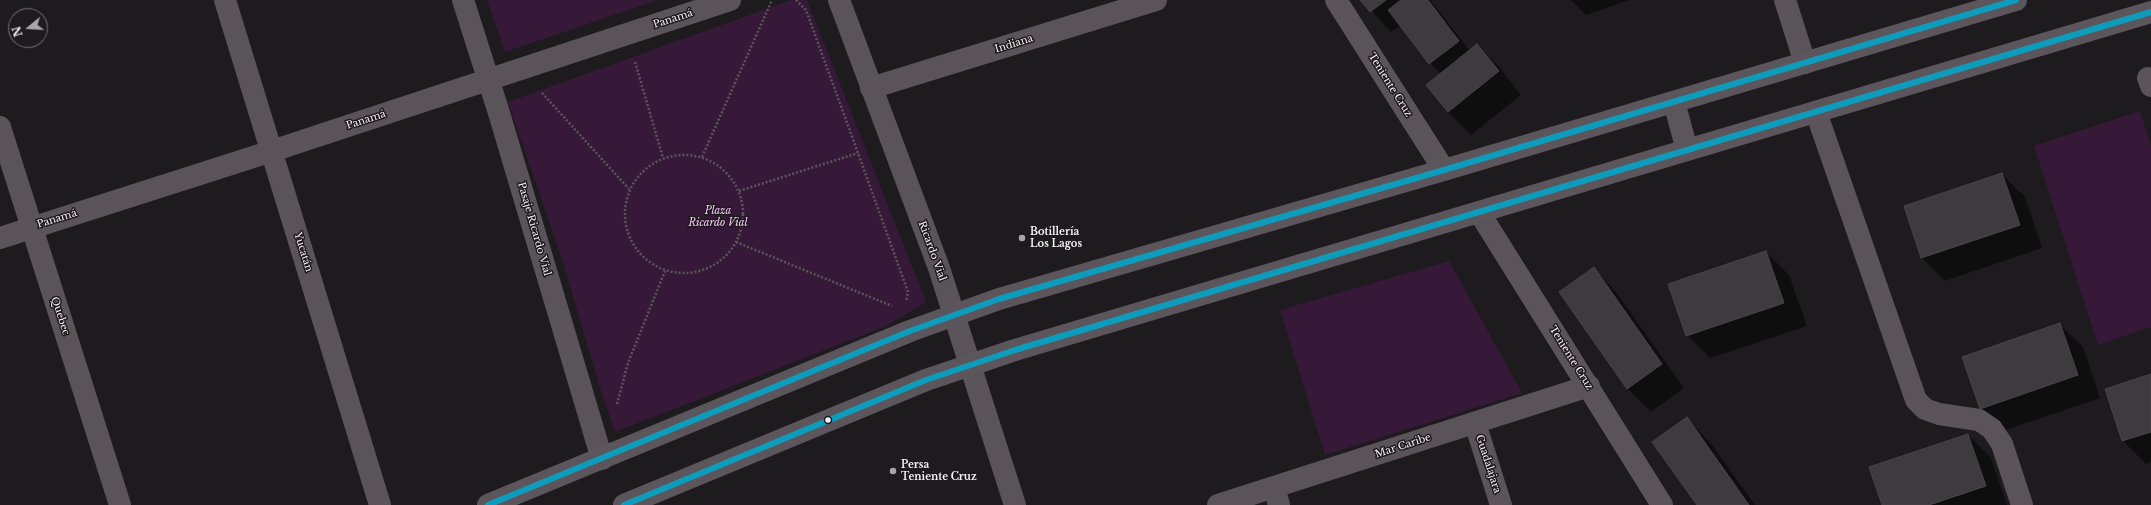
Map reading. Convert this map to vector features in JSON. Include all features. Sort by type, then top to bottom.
[{"type":"main road","points":[[488,505],[910,331],[999,300],[1444,170],[2016,0]]},
{"type":"main road","points":[[624,505],[926,380],[970,364],[2151,12]]},
{"type":"main road","points":[[1674,102],[1688,150]]},
{"type":"street","name":"Yucatán","points":[[225,0],[380,505]]},
{"type":"street","name":"Pasaje Ricardo Vial","points":[[463,0],[489,80],[602,459]]},
{"type":"street","name":"Panamá","points":[[0,238],[272,151],[730,0]]},
{"type":"street","name":"Ricardo Vial","points":[[839,0],[955,315],[1015,505]]},
{"type":"street","name":"Indiana","points":[[871,88],[1156,0]]},
{"type":"street","name":"Teniente Cruz","points":[[1336,0],[1444,170]]},
{"type":"street","points":[[1785,0],[1805,63]]},
{"type":"street","points":[[1816,112],[1916,400],[1925,409],[1939,414],[1979,420],[1992,429],[2002,444],[2022,505]]},
{"type":"street","name":"Quebec","points":[[0,127],[120,505]]},
{"type":"street","name":"Teniente Cruz","points":[[1479,212],[1662,505]]},
{"type":"street","name":"Mar Caribe","points":[[1218,505],[1276,496],[1475,423],[1589,386]]},
{"type":"street","name":"Guadalajara","points":[[1475,423],[1501,505]]},
{"type":"path","points":[[702,157],[772,0]]},
{"type":"path","points":[[796,0],[806,10],[908,292],[904,304]]},
{"type":"path","points":[[627,34],[663,158]]},
{"type":"path","points":[[521,69],[629,189]]},
{"type":"path","points":[[739,192],[858,153]]},
{"type":"path","points":[[689,154],[702,157],[718,165],[730,176],[739,192],[742,208],[742,226],[736,242],[718,263],[706,269],[692,273],[679,274],[665,271],[647,261],[634,247],[626,228],[624,208],[629,189],[643,170],[663,158],[689,154]]},
{"type":"path","points":[[736,242],[895,307]]},
{"type":"path","points":[[616,408],[628,363],[665,271]]},
{"type":"green space","points":[[487,0],[658,0],[505,52]]},
{"type":"green space","name":"Plaza Ricardo Vial","points":[[791,0],[807,0],[926,302],[886,326],[615,432],[601,391],[562,259],[508,102]]},
{"type":"green space","points":[[2140,111],[2151,146],[2151,327],[2098,345],[2034,146]]},
{"type":"green space","points":[[1449,261],[1522,393],[1325,455],[1280,310]]},
{"type":"building","points":[[1360,0],[1386,0],[1370,12]]},
{"type":"building","points":[[1401,0],[1428,0],[1459,41],[1429,64],[1388,10]]},
{"type":"building","points":[[1477,44],[1499,71],[1448,112],[1426,85]]},
{"type":"building","points":[[2002,173],[2020,225],[1921,258],[1904,206]]},
{"type":"building","points":[[1766,251],[1784,303],[1686,336],[1668,284]]},
{"type":"building","points":[[1594,267],[1662,364],[1627,389],[1559,292]]},
{"type":"building","points":[[2060,323],[2078,375],[1980,409],[1962,357]]},
{"type":"building","points":[[2151,374],[2151,432],[2122,441],[2105,389]]},
{"type":"building","points":[[1687,417],[1749,505],[1697,505],[1652,442]]},
{"type":"building","points":[[1968,434],[1986,486],[1929,505],[1882,505],[1869,467]]},
{"type":"transit line","points":[[488,505],[910,331],[999,299],[1444,170],[2016,0]]},
{"type":"transit line","points":[[624,505],[926,380],[1015,350],[2151,12]]},
{"type":"place","name":"Botillería Los Lagos","points":[[1022,238]]},
{"type":"place","name":"Persa Teniente Cruz","points":[[893,471]]}]
